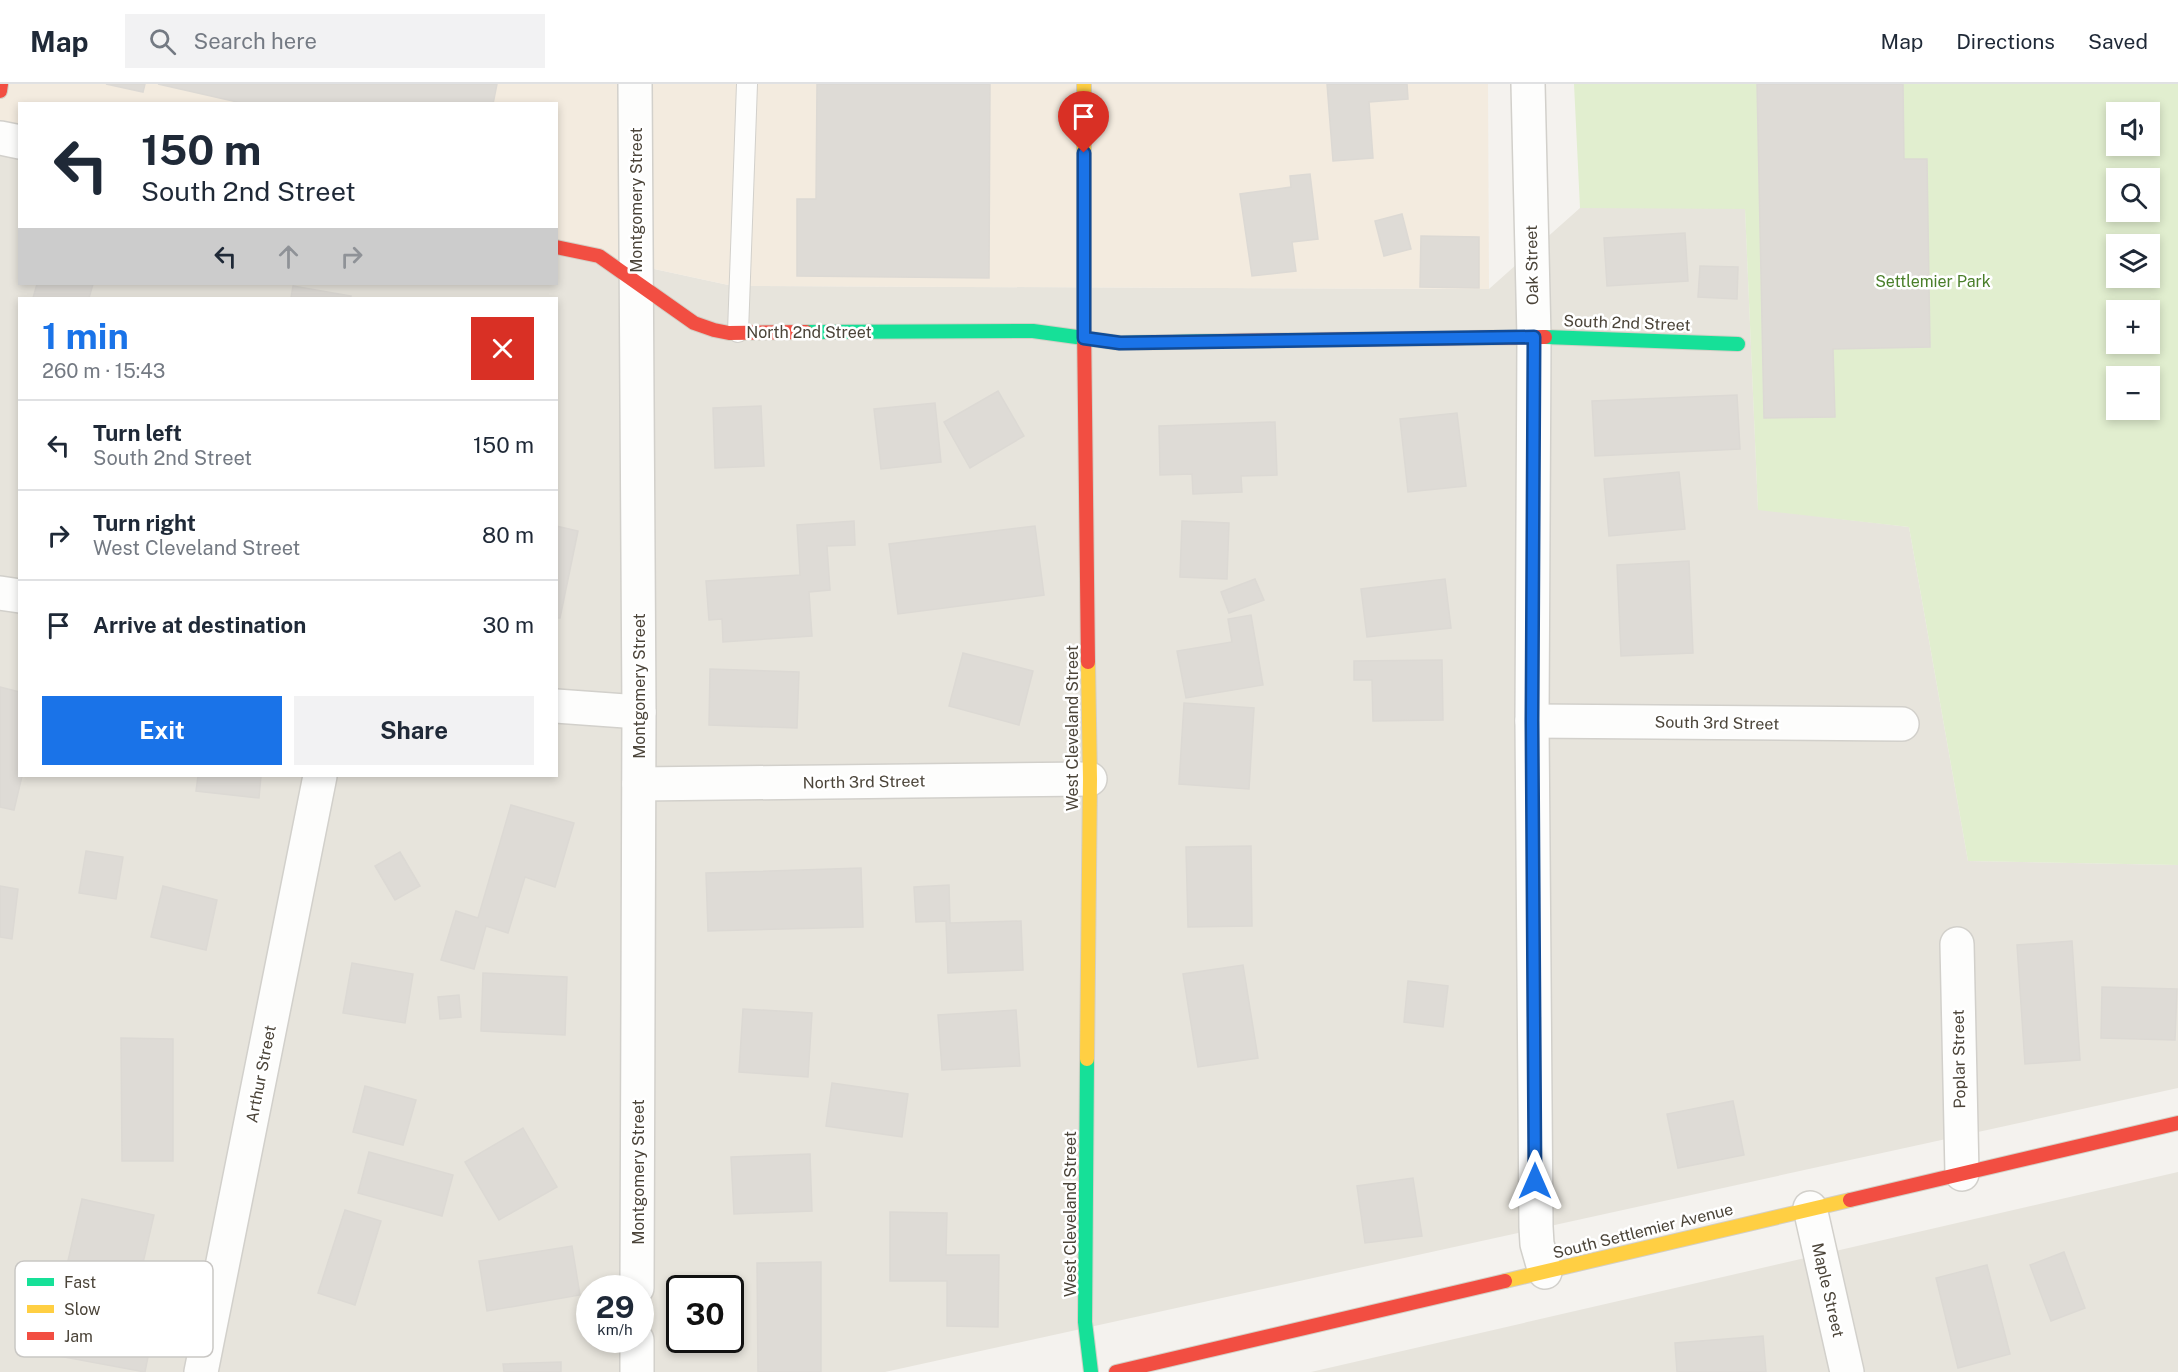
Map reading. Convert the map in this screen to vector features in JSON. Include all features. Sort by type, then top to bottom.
[{"type":"street","points":[[0,91],[2,84]]},
{"type":"street","name":"Montgomery Street","points":[[635,84],[639,712],[638,1275]]},
{"type":"street","name":"West Cleveland Street","points":[[1084,84],[1084,338],[1090,779],[1085,1322],[1091,1372]]},
{"type":"street","name":"Oak Street","points":[[1528,84],[1534,337],[1532,721],[1536,1227],[1537,1244],[1545,1272]]},
{"type":"street","points":[[0,138],[18,142]]},
{"type":"street","name":"North 2nd Street","points":[[558,246],[599,256],[694,323],[714,330],[738,332],[1033,331],[1084,338]]},
{"type":"street","name":"South 2nd Street","points":[[1084,338],[1120,343],[1534,337],[1738,344]]},
{"type":"street","points":[[0,593],[18,596]]},
{"type":"street","points":[[558,706],[639,712]]},
{"type":"street","name":"South 3rd Street","points":[[1532,721],[1902,724]]},
{"type":"street","name":"Arthur Street","points":[[213,1312],[321,777]]},
{"type":"street","name":"North 3rd Street","points":[[639,784],[1090,779]]},
{"type":"street","name":"Poplar Street","points":[[1957,944],[1962,1174]]},
{"type":"street","name":"South Settlemier Avenue","points":[[1116,1372],[2178,1123]]},
{"type":"street","name":"Maple Street","points":[[1810,1208],[1847,1372]]},
{"type":"street","points":[[637,1353],[637,1372]]},
{"type":"street","name":"Arthur Street","points":[[201,1372],[204,1357]]},
{"type":"lane","points":[[738,332],[747,84]]},
{"type":"shaded area","points":[[0,84],[1488,84],[1489,289],[733,286],[558,248],[558,102],[18,102],[18,133],[0,129]]},
{"type":"shaded area","points":[[0,129],[18,133],[18,285],[558,285],[558,248],[733,286],[1489,289],[1580,208],[1745,208],[1758,509],[1909,527],[1968,861],[2178,865],[2178,1088],[885,1372],[0,1372]]},
{"type":"shaded area","points":[[2178,1172],[2178,1372],[1311,1372]]},
{"type":"green space","name":"Settlemier Park","points":[[1574,84],[2178,84],[2178,865],[1968,861],[1909,527],[1758,510],[1745,209],[1580,208]]},
{"type":"building","points":[[106,84],[145,84],[143,92]]},
{"type":"building","points":[[158,84],[497,84],[493,102],[237,102]]},
{"type":"building","points":[[817,84],[990,84],[989,278],[797,276],[797,199],[816,199]]},
{"type":"building","points":[[1327,84],[1407,84],[1408,99],[1369,102],[1373,158],[1333,161]]},
{"type":"building","points":[[1757,84],[1903,84],[1904,159],[1927,159],[1930,347],[1833,349],[1835,417],[1764,418]]},
{"type":"building","points":[[1310,174],[1318,239],[1292,242],[1296,271],[1252,276],[1240,194],[1291,187],[1290,176]]},
{"type":"building","points":[[1402,214],[1411,249],[1384,256],[1375,221]]},
{"type":"building","points":[[1685,233],[1688,281],[1607,286],[1604,238]]},
{"type":"building","points":[[1421,236],[1479,237],[1479,288],[1420,287]]},
{"type":"building","points":[[1700,266],[1738,267],[1737,299],[1698,297]]},
{"type":"building","points":[[37,285],[93,285],[89,297],[33,297]]},
{"type":"building","points":[[293,286],[351,296],[350,297],[291,297]]},
{"type":"building","points":[[998,391],[1024,436],[970,468],[944,422]]},
{"type":"building","points":[[1737,395],[1740,449],[1595,456],[1592,401]]},
{"type":"building","points":[[935,403],[941,462],[881,469],[874,409]]},
{"type":"building","points":[[761,406],[764,466],[715,468],[713,408]]},
{"type":"building","points":[[1457,413],[1466,486],[1408,492],[1400,419]]},
{"type":"building","points":[[1275,422],[1277,475],[1241,476],[1242,492],[1193,494],[1192,474],[1160,475],[1159,426]]},
{"type":"building","points":[[1679,472],[1685,529],[1609,536],[1604,479]]},
{"type":"building","points":[[854,521],[855,545],[827,546],[830,590],[809,592],[812,636],[723,642],[722,619],[709,620],[706,581],[800,575],[797,525]]},
{"type":"building","points":[[1182,521],[1229,523],[1227,579],[1180,577]]},
{"type":"building","points":[[558,526],[578,531],[560,618],[558,618]]},
{"type":"building","points":[[1035,526],[1044,595],[898,614],[889,544]]},
{"type":"building","points":[[1689,561],[1693,653],[1621,656],[1617,565]]},
{"type":"building","points":[[1255,579],[1264,600],[1229,613],[1221,592]]},
{"type":"building","points":[[1445,579],[1451,628],[1367,637],[1361,589]]},
{"type":"building","points":[[1251,615],[1263,685],[1186,698],[1177,651],[1232,642],[1228,619]]},
{"type":"building","points":[[963,653],[1033,671],[1019,725],[949,706]]},
{"type":"building","points":[[1442,660],[1443,720],[1373,721],[1372,680],[1354,680],[1354,661]]},
{"type":"building","points":[[710,669],[799,672],[797,728],[709,725]]},
{"type":"building","points":[[0,687],[18,692],[18,777],[22,777],[14,810],[0,807]]},
{"type":"building","points":[[1184,703],[1254,708],[1249,789],[1179,784]]},
{"type":"building","points":[[198,777],[261,777],[259,798],[196,791]]},
{"type":"building","points":[[511,805],[574,823],[555,887],[525,877],[508,933],[486,926],[474,969],[441,960],[456,911],[478,918]]},
{"type":"building","points":[[1251,846],[1252,926],[1188,927],[1186,847]]},
{"type":"building","points":[[86,851],[123,857],[116,899],[79,893]]},
{"type":"building","points":[[400,852],[420,886],[395,900],[375,866]]},
{"type":"building","points":[[861,868],[863,927],[708,931],[706,873]]},
{"type":"building","points":[[949,885],[950,923],[1021,921],[1023,970],[948,973],[946,921],[916,922],[914,887]]},
{"type":"building","points":[[0,886],[18,889],[12,939],[0,937]]},
{"type":"building","points":[[163,886],[217,900],[206,950],[151,937]]},
{"type":"building","points":[[2072,941],[2080,1060],[2025,1064],[2017,945]]},
{"type":"building","points":[[352,963],[413,974],[405,1023],[343,1013]]},
{"type":"building","points":[[1243,965],[1258,1058],[1198,1067],[1183,974]]},
{"type":"building","points":[[483,973],[567,977],[565,1035],[481,1031]]},
{"type":"building","points":[[1408,981],[1448,986],[1443,1027],[1404,1022]]},
{"type":"building","points":[[2102,987],[2177,989],[2175,1040],[2101,1038]]},
{"type":"building","points":[[459,995],[461,1017],[440,1019],[438,997]]},
{"type":"building","points":[[743,1009],[812,1013],[808,1077],[739,1072]]},
{"type":"building","points":[[1016,1010],[1020,1066],[942,1070],[938,1015]]},
{"type":"building","points":[[121,1038],[173,1039],[173,1161],[122,1161]]},
{"type":"building","points":[[832,1083],[908,1094],[902,1137],[826,1126]]},
{"type":"building","points":[[365,1086],[416,1100],[403,1145],[353,1132]]},
{"type":"building","points":[[1733,1101],[1744,1155],[1678,1168],[1667,1114]]},
{"type":"building","points":[[523,1128],[557,1187],[499,1220],[465,1162]]},
{"type":"building","points":[[369,1152],[453,1175],[442,1216],[358,1193]]},
{"type":"building","points":[[810,1154],[812,1211],[734,1214],[731,1157]]},
{"type":"building","points":[[1413,1178],[1422,1236],[1365,1243],[1357,1186]]},
{"type":"building","points":[[82,1199],[154,1215],[143,1261],[68,1261]]},
{"type":"building","points":[[345,1210],[381,1221],[355,1305],[318,1293]]},
{"type":"building","points":[[890,1212],[947,1213],[946,1255],[999,1255],[998,1327],[947,1326],[947,1281],[890,1281]]},
{"type":"building","points":[[572,1246],[577,1275],[576,1296],[487,1311],[479,1261]]},
{"type":"building","points":[[2064,1252],[2085,1308],[2051,1321],[2030,1265]]},
{"type":"building","points":[[821,1262],[821,1372],[758,1372],[757,1263]]},
{"type":"building","points":[[1987,1265],[2010,1354],[1958,1368],[1936,1278]]},
{"type":"building","points":[[1763,1336],[1766,1372],[1677,1372],[1675,1343]]},
{"type":"building","points":[[64,1357],[148,1357],[145,1372]]},
{"type":"building","points":[[561,1362],[561,1372],[504,1372],[503,1364]]},
{"type":"traffic: fast","points":[[806,332],[1033,331],[1120,343],[1223,341]]},
{"type":"traffic: fast","points":[[1545,337],[1738,344]]},
{"type":"traffic: fast","points":[[1087,1059],[1085,1322],[1091,1372]]},
{"type":"traffic: slow","points":[[1084,84],[1084,325]]},
{"type":"traffic: slow","points":[[1087,1059],[1090,779],[1088,662]]},
{"type":"traffic: slow","points":[[1505,1281],[1850,1200]]},
{"type":"traffic: jam","points":[[0,91],[1,84]]},
{"type":"traffic: jam","points":[[558,247],[599,256],[694,323],[714,330],[729,333],[806,332]]},
{"type":"traffic: jam","points":[[1084,325],[1088,662]]},
{"type":"traffic: jam","points":[[1223,341],[1545,337]]},
{"type":"traffic: jam","points":[[1850,1200],[2178,1123]]},
{"type":"traffic: jam","points":[[1116,1372],[1505,1281]]},
{"type":"route","points":[[1084,153],[1084,338],[1120,343],[1534,337],[1532,721],[1535,1181]]}]
